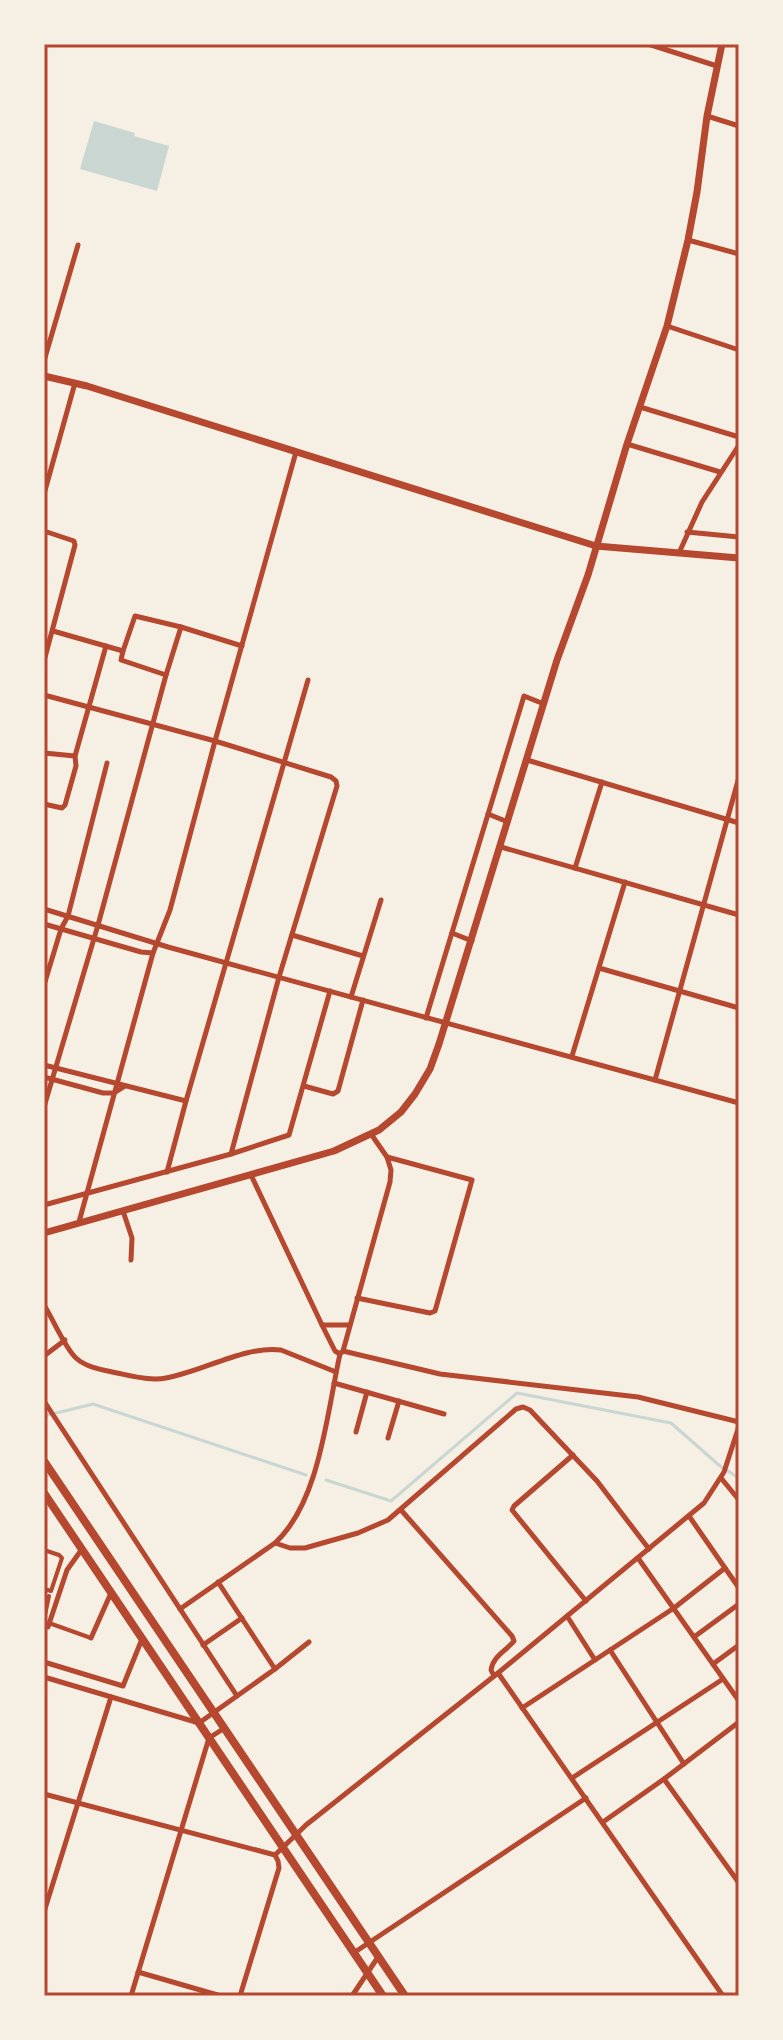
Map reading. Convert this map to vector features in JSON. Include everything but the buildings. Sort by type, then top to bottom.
[{"type":"main road","points":[[44,1461],[405,1996]]},
{"type":"main road","points":[[44,1493],[383,1996]]},
{"type":"street","points":[[648,44],[717,66]]},
{"type":"street","points":[[44,1233],[334,1151],[379,1130],[401,1112],[430,1069],[667,326],[688,240],[707,116],[722,44]]},
{"type":"street","points":[[707,116],[739,126]]},
{"type":"street","points":[[688,240],[739,254]]},
{"type":"street","points":[[44,361],[78,245]]},
{"type":"street","points":[[667,326],[739,350]]},
{"type":"street","points":[[44,376],[75,383],[596,546],[739,558]]},
{"type":"street","points":[[44,494],[75,383]]},
{"type":"street","points":[[640,407],[739,437]]},
{"type":"street","points":[[627,444],[720,472]]},
{"type":"street","points":[[678,554],[720,472],[739,445]]},
{"type":"street","points":[[79,1223],[153,953],[170,910],[296,452]]},
{"type":"street","points":[[44,531],[74,541],[75,545],[44,661]]},
{"type":"street","points":[[687,532],[739,537]]},
{"type":"street","points":[[166,675],[121,660],[135,616],[242,646]]},
{"type":"street","points":[[44,1107],[181,627]]},
{"type":"street","points":[[53,631],[123,651]]},
{"type":"street","points":[[44,804],[64,807],[106,646]]},
{"type":"street","points":[[167,1172],[308,680]]},
{"type":"street","points":[[44,695],[215,741],[336,781],[231,1154]]},
{"type":"street","points":[[426,1018],[524,696],[544,704]]},
{"type":"street","points":[[44,753],[75,756]]},
{"type":"street","points":[[527,760],[739,823]]},
{"type":"street","points":[[44,985],[68,916],[107,763]]},
{"type":"street","points":[[655,1080],[739,777]]},
{"type":"street","points":[[575,868],[602,782]]},
{"type":"street","points":[[488,814],[508,822]]},
{"type":"street","points":[[501,847],[739,915]]},
{"type":"street","points":[[572,1056],[625,882]]},
{"type":"street","points":[[351,997],[381,900]]},
{"type":"street","points":[[44,909],[157,944],[739,1103]]},
{"type":"street","points":[[44,924],[153,953]]},
{"type":"street","points":[[452,933],[472,941]]},
{"type":"street","points":[[292,935],[363,956]]},
{"type":"street","points":[[599,968],[739,1008]]},
{"type":"street","points":[[44,1205],[289,1135],[330,991]]},
{"type":"street","points":[[304,1086],[336,1093],[363,1000]]},
{"type":"street","points":[[44,1065],[186,1101]]},
{"type":"street","points":[[44,1077],[103,1093],[114,1093],[125,1086]]},
{"type":"street","points":[[180,1609],[275,1543],[297,1517],[306,1496],[341,1352],[390,1182],[391,1170],[387,1157],[371,1134]]},
{"type":"street","points":[[357,1298],[430,1313],[435,1311],[472,1180],[387,1157]]},
{"type":"street","points":[[251,1174],[335,1351],[440,1374],[638,1397],[738,1429],[722,1475],[704,1503],[306,1825],[275,1855]]},
{"type":"street","points":[[123,1211],[132,1238],[131,1260]]},
{"type":"street","points":[[44,1305],[72,1354],[94,1369],[165,1379],[273,1348],[336,1372]]},
{"type":"street","points":[[322,1325],[349,1325]]},
{"type":"street","points":[[44,1356],[65,1340]]},
{"type":"street","points":[[334,1383],[444,1414]]},
{"type":"street","points":[[356,1432],[367,1392]]},
{"type":"street","points":[[44,1401],[237,1696]]},
{"type":"street","points":[[388,1438],[399,1401]]},
{"type":"street","points":[[275,1543],[290,1548],[305,1548],[358,1533],[388,1520],[516,1409],[523,1407],[530,1410],[597,1481],[649,1549]]},
{"type":"street","points":[[573,1455],[512,1510],[586,1601]]},
{"type":"street","points":[[722,1475],[739,1500]]},
{"type":"street","points":[[401,1510],[512,1636],[514,1641],[493,1660],[491,1670],[572,1778],[723,1996]]},
{"type":"street","points":[[689,1516],[739,1588]]},
{"type":"street","points":[[47,1619],[72,1561],[82,1549]]},
{"type":"street","points":[[44,1550],[62,1558],[51,1591],[44,1589]]},
{"type":"street","points":[[64,1557],[72,1561]]},
{"type":"street","points":[[638,1558],[739,1701]]},
{"type":"street","points":[[522,1708],[674,1608],[725,1568]]},
{"type":"street","points":[[218,1582],[275,1669]]},
{"type":"street","points":[[47,1619],[91,1638],[111,1592]]},
{"type":"street","points":[[47,1619],[49,1596]]},
{"type":"street","points":[[694,1637],[739,1604]]},
{"type":"street","points":[[567,1616],[595,1660]]},
{"type":"street","points":[[203,1645],[242,1618]]},
{"type":"street","points":[[44,1662],[123,1686],[142,1638]]},
{"type":"street","points":[[44,1677],[199,1723],[309,1642]]},
{"type":"street","points":[[713,1664],[739,1645]]},
{"type":"street","points":[[610,1650],[684,1764]]},
{"type":"street","points":[[572,1778],[723,1679]]},
{"type":"street","points":[[44,1912],[111,1697]]},
{"type":"street","points":[[603,1822],[739,1722]]},
{"type":"street","points":[[131,1996],[209,1738],[223,1729]]},
{"type":"street","points":[[664,1779],[739,1883]]},
{"type":"street","points":[[44,1794],[275,1855],[279,1868],[240,1996]]},
{"type":"street","points":[[354,1953],[586,1798]]},
{"type":"street","points":[[352,1996],[378,1957]]},
{"type":"street","points":[[138,1972],[216,1995]]},
{"type":"shaded area","points":[[94,121],[169,146],[157,191],[80,169]]},
{"type":"waterway","points":[[326,1480],[391,1501],[517,1393],[671,1423],[720,1466],[739,1478]]},
{"type":"waterway","points":[[44,1416],[93,1404],[306,1475]]}]
